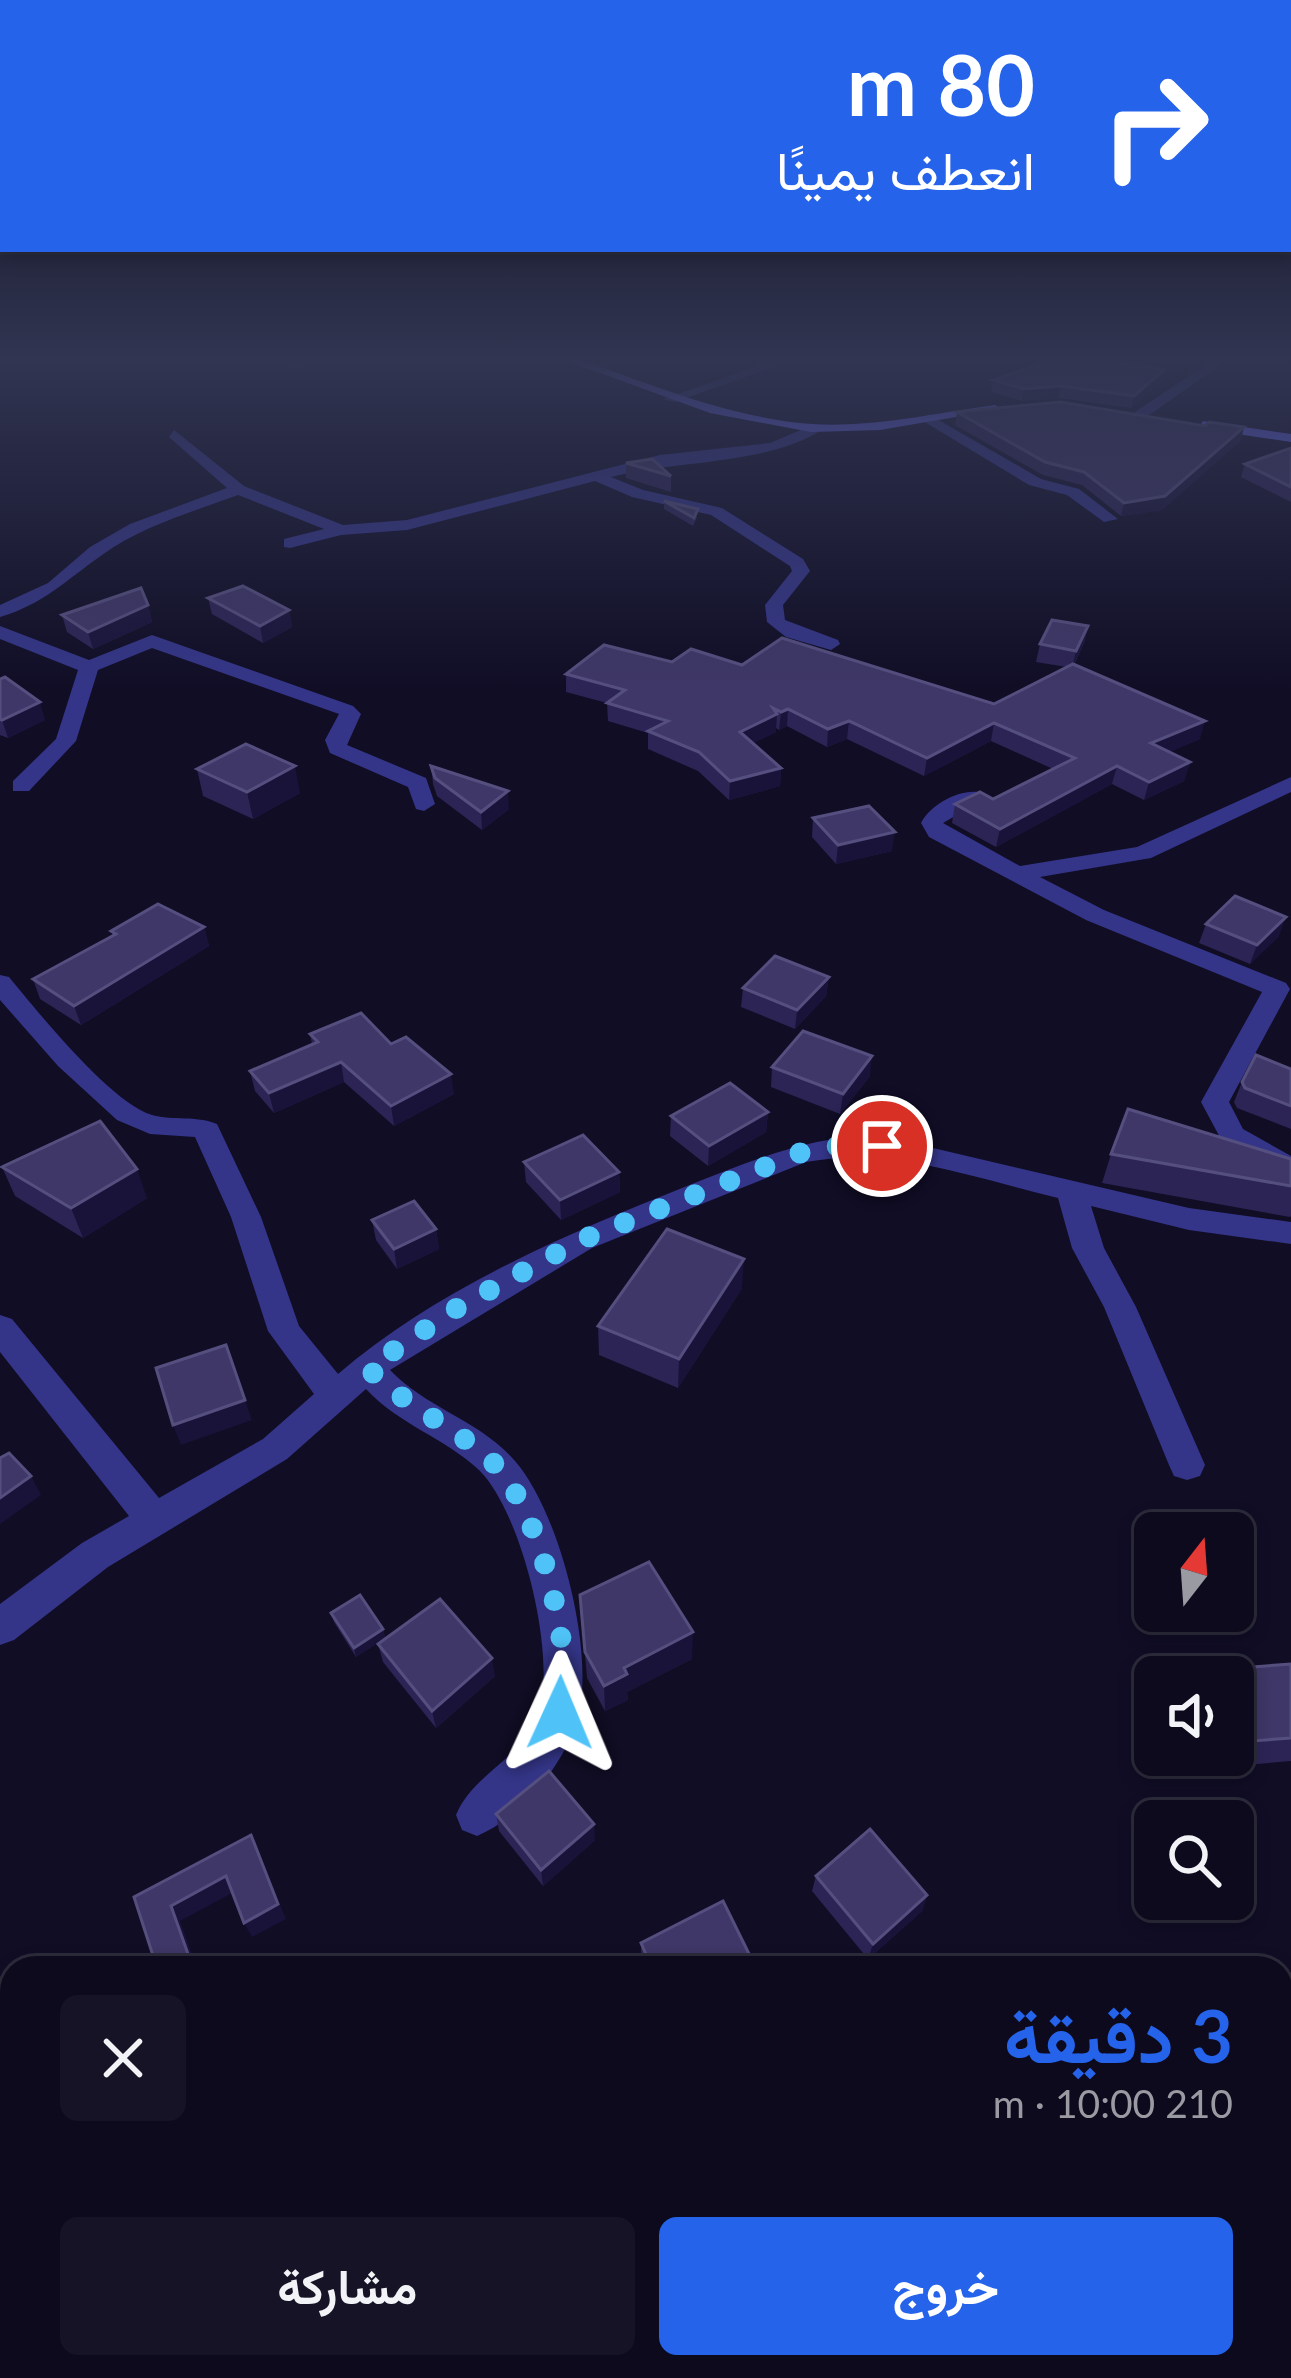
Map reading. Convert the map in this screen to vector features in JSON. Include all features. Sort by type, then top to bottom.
[{"type":"street","points":[[214,468],[238,489],[341,530]]},
{"type":"street","points":[[290,543],[341,530],[406,525],[632,468]]},
{"type":"street","points":[[1012,468],[1035,482],[1073,492],[1110,519]]},
{"type":"street","points":[[595,476],[638,494],[716,511],[797,563],[801,571],[774,605],[776,622],[793,633],[831,644]]},
{"type":"street","points":[[0,612],[54,587],[96,551],[136,528],[238,489]]},
{"type":"street","points":[[0,632],[89,667],[143,642],[163,642],[346,710],[351,714],[335,740],[338,749],[418,783],[424,804]]},
{"type":"street","points":[[20,786],[66,740],[89,667]]},
{"type":"street","points":[[1014,874],[1143,853],[1291,784]]},
{"type":"street","points":[[971,796],[936,815],[932,823],[937,832],[1095,916],[1284,988],[1215,1102],[1218,1120],[1238,1142],[1291,1168]]},
{"type":"street","points":[[0,983],[31,1022],[128,1114],[154,1125],[194,1124],[207,1130],[246,1217],[284,1331],[335,1396]]},
{"type":"street","points":[[0,1627],[95,1555],[275,1450],[368,1368],[457,1308],[581,1240],[800,1153],[844,1145],[882,1146],[1189,1219],[1291,1233]]},
{"type":"street","points":[[1070,1188],[1088,1249],[1120,1307],[1186,1465]]},
{"type":"street","points":[[0,1328],[154,1520]]},
{"type":"street","points":[[368,1368],[398,1399],[440,1421],[508,1478],[524,1507],[561,1632],[560,1713],[535,1760],[476,1815]]},
{"type":"building","points":[[1068,468],[1197,468],[1165,496],[1124,503],[1084,472]]},
{"type":"building","points":[[1253,468],[1291,468],[1291,487]]},
{"type":"building","points":[[664,501],[698,509],[694,518]]},
{"type":"building","points":[[243,586],[289,610],[260,626],[208,598]]},
{"type":"building","points":[[141,588],[148,605],[88,632],[62,615]]},
{"type":"building","points":[[1052,620],[1088,626],[1076,651],[1040,644]]},
{"type":"building","points":[[782,638],[994,704],[1073,664],[1205,721],[1151,743],[1190,762],[1149,782],[1117,766],[1000,829],[955,804],[980,792],[993,799],[1075,758],[994,723],[927,758],[849,721],[828,729],[788,709],[773,708],[777,714],[740,732],[781,768],[730,781],[699,752],[648,731],[668,721],[607,703],[625,690],[566,674],[604,645],[672,662],[691,649],[742,665]]},
{"type":"building","points":[[5,677],[40,702],[2,720],[0,679]]},
{"type":"building","points":[[246,744],[295,766],[247,792],[197,769]]},
{"type":"building","points":[[431,766],[508,791],[481,812],[435,778]]},
{"type":"building","points":[[869,806],[895,832],[838,845],[813,818]]},
{"type":"building","points":[[1235,896],[1286,917],[1257,945],[1206,924]]},
{"type":"building","points":[[158,904],[204,927],[74,1006],[33,979],[116,934],[111,931]]},
{"type":"building","points":[[775,956],[829,977],[797,1010],[743,988]]},
{"type":"building","points":[[361,1013],[391,1044],[406,1037],[451,1074],[391,1106],[341,1062],[269,1093],[250,1071],[318,1042],[310,1034]]},
{"type":"building","points":[[803,1031],[872,1056],[843,1094],[772,1067]]},
{"type":"building","points":[[1256,1055],[1291,1069],[1291,1106],[1245,1088],[1242,1082]]},
{"type":"building","points":[[730,1083],[768,1112],[709,1146],[671,1116]]},
{"type":"building","points":[[1128,1109],[1291,1159],[1291,1186],[1111,1154]]},
{"type":"building","points":[[100,1121],[137,1169],[71,1208],[2,1167]]},
{"type":"building","points":[[583,1135],[619,1172],[560,1200],[524,1162]]},
{"type":"building","points":[[414,1201],[436,1229],[394,1249],[372,1220]]},
{"type":"building","points":[[667,1229],[744,1259],[679,1359],[598,1326]]},
{"type":"building","points":[[226,1345],[245,1400],[173,1425],[156,1368]]},
{"type":"building","points":[[9,1453],[31,1476],[0,1498],[0,1458]]},
{"type":"building","points":[[649,1562],[693,1632],[624,1668],[627,1674],[604,1686],[585,1652],[580,1595]]},
{"type":"building","points":[[360,1595],[383,1629],[354,1648],[331,1613]]},
{"type":"building","points":[[440,1599],[492,1658],[432,1711],[378,1644]]},
{"type":"building","points":[[1291,1664],[1291,1738],[1254,1741],[1254,1667]]},
{"type":"building","points":[[549,1771],[594,1824],[541,1870],[496,1814]]},
{"type":"building","points":[[870,1829],[927,1895],[873,1944],[816,1876]]},
{"type":"building","points":[[251,1835],[278,1904],[244,1923],[226,1876],[171,1906],[189,1956],[153,1956],[134,1897]]},
{"type":"building","points":[[723,1901],[750,1956],[647,1956],[641,1943]]},
{"type":"route","points":[[560,1713],[561,1632],[524,1507],[508,1478],[440,1421],[398,1399],[368,1368],[457,1308],[581,1240],[800,1153],[844,1145],[882,1146]]}]
